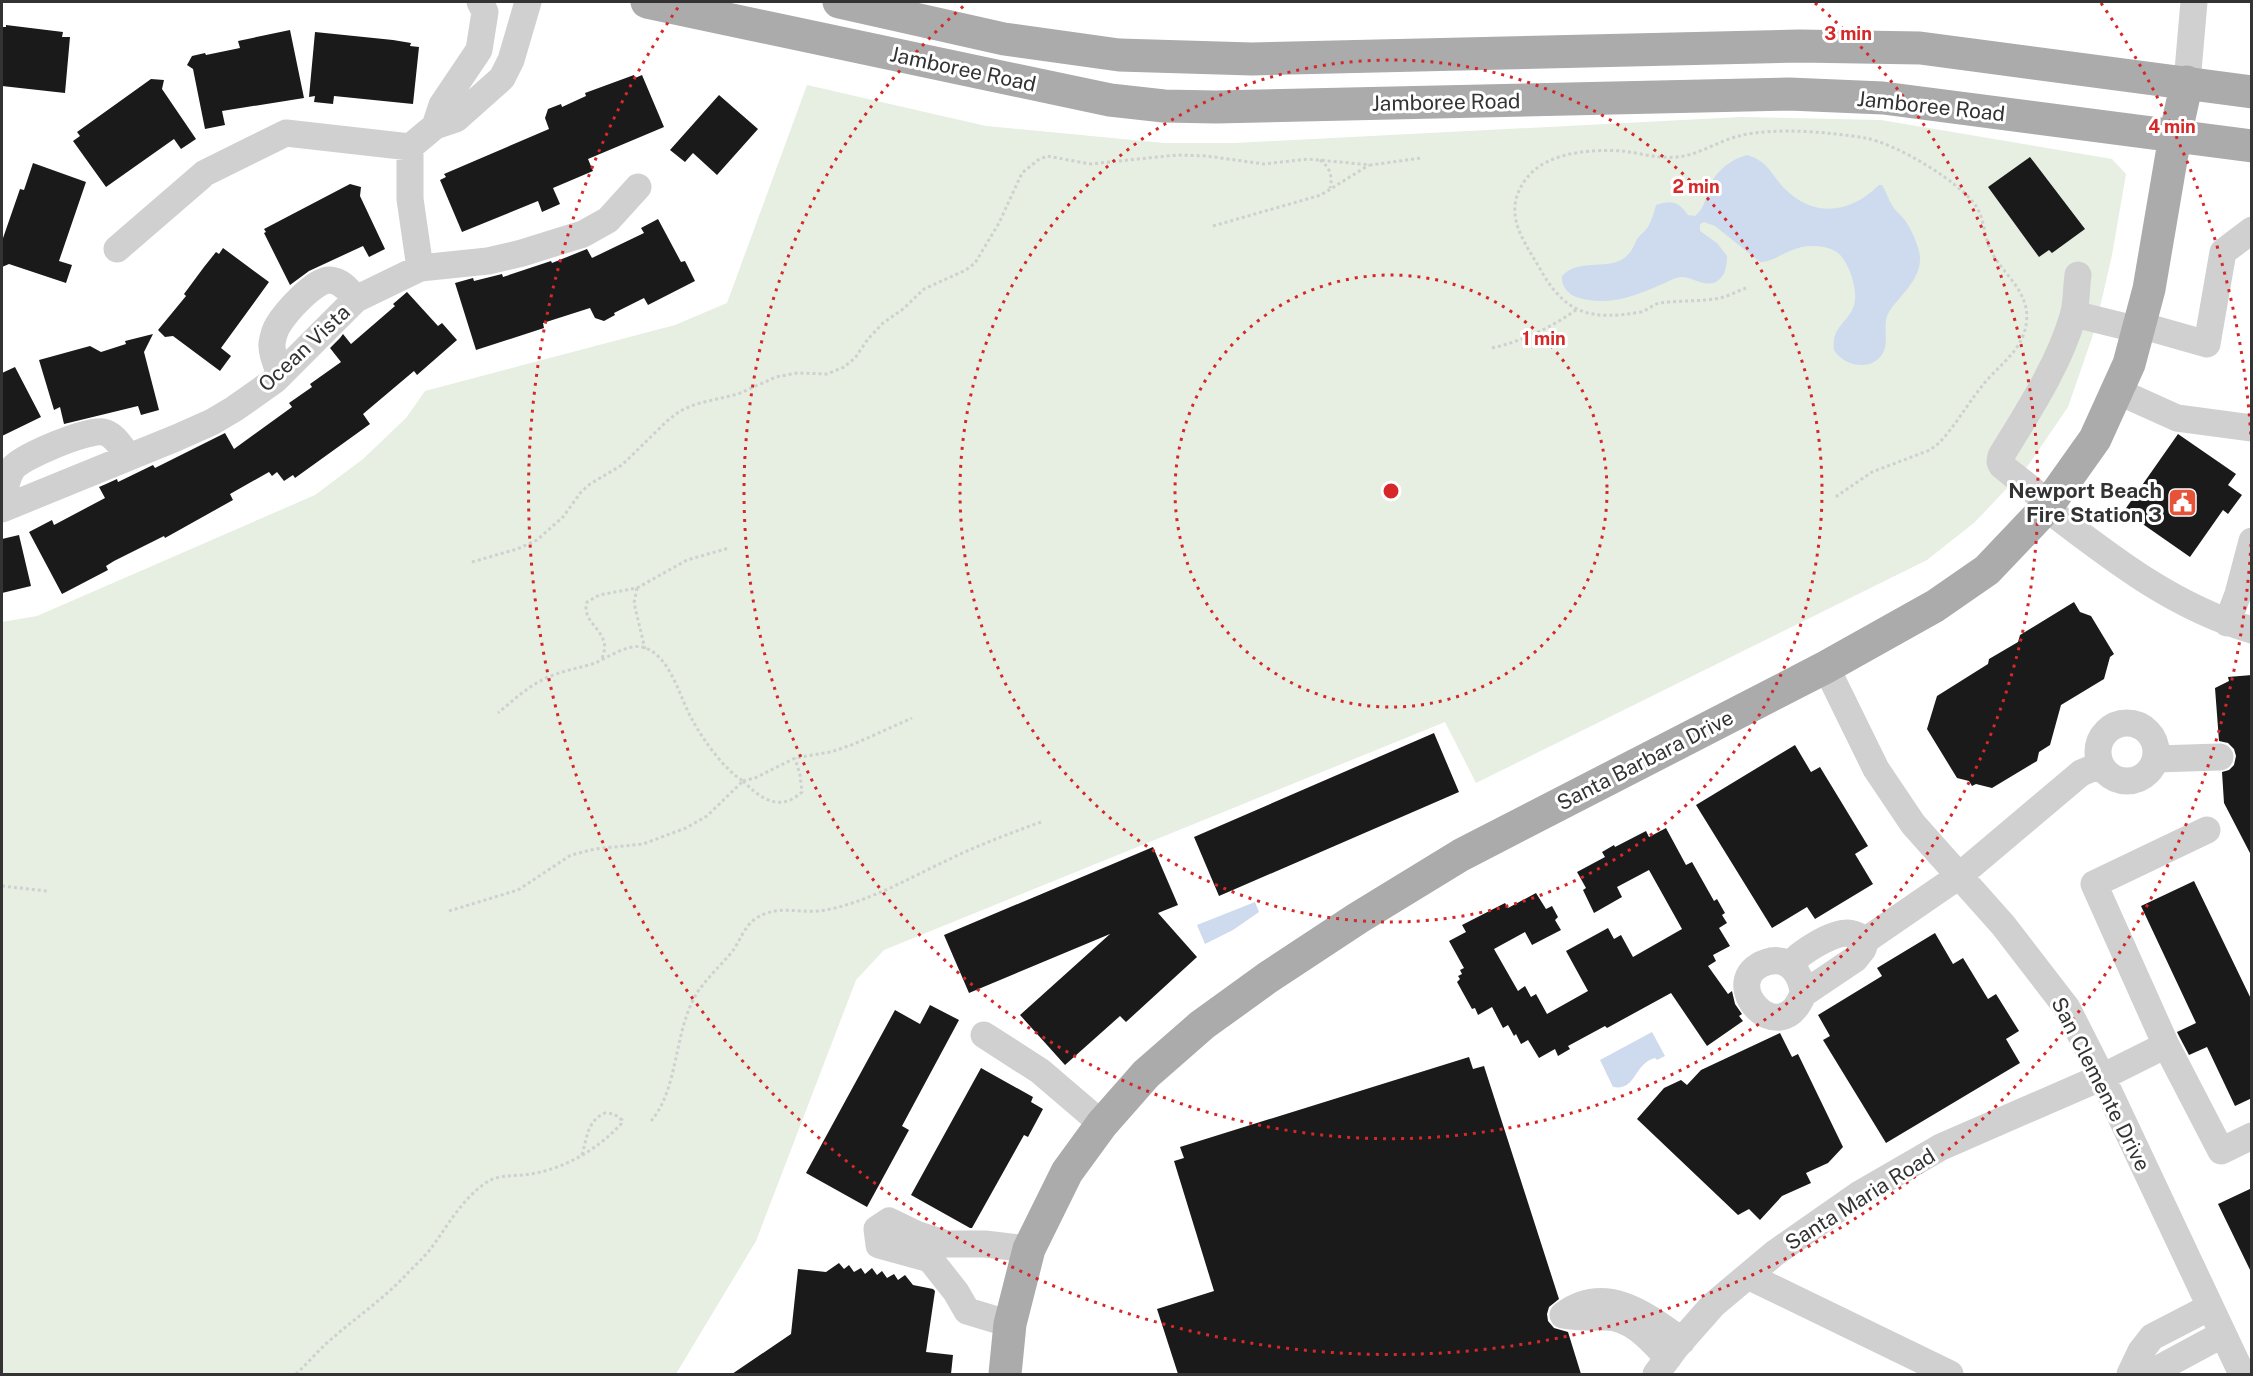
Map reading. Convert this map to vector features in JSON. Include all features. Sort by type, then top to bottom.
[{"type":"main road","name":"Jamboree Road","points":[[647,2],[1110,100],[1164,106],[1216,107],[1789,94],[1883,98],[2252,146]]},
{"type":"main road","name":"Jamboree Road","points":[[839,2],[871,5],[1004,39],[1119,55],[1252,59],[1799,46],[1909,48],[2252,92]]},
{"type":"main road","name":"Santa Barbara Drive","points":[[1005,1374],[1010,1324],[1029,1250],[1067,1172],[1102,1124],[1146,1074],[1202,1026],[1267,978],[1358,918],[1461,855],[1826,667],[1935,606],[1987,570],[2048,506],[2095,439],[2128,364],[2149,289],[2175,136],[2187,82]]},
{"type":"street","points":[[435,126],[442,105],[479,50],[485,12],[480,2]]},
{"type":"street","points":[[117,249],[206,173],[286,133],[410,147],[435,126],[456,119],[502,78],[512,60],[528,2]]},
{"type":"street","points":[[2187,82],[2194,2]]},
{"type":"street","points":[[479,50],[512,60]]},
{"type":"street","points":[[410,147],[410,199],[420,268]]},
{"type":"street","name":"Ocean Vista","points":[[2,509],[212,422],[255,395],[280,375],[357,299],[420,268],[488,261],[583,234],[608,220],[638,188]]},
{"type":"street","points":[[2074,314],[2207,344],[2223,252],[2252,230]]},
{"type":"street","points":[[2078,275],[2074,314],[2068,330],[2036,399],[2001,456],[2002,466],[2113,559],[2175,600],[2239,626],[2238,594],[2252,541]]},
{"type":"street","points":[[280,375],[272,346],[274,335],[278,325],[315,285],[327,280],[335,281],[344,285],[357,299]]},
{"type":"street","points":[[2117,392],[2177,418],[2252,428]]},
{"type":"street","points":[[2,509],[9,476],[15,466],[24,459],[80,436],[94,431],[105,432],[114,438],[129,457]]},
{"type":"street","name":"San Clemente Drive","points":[[1826,667],[1876,769],[1913,824],[2004,925],[2067,1008],[2102,1077],[2242,1374]]},
{"type":"street","points":[[2128,723],[2138,725],[2147,731],[2153,739],[2156,759],[2146,775],[2130,782],[2112,778],[2105,773],[2097,755],[2102,736],[2118,724],[2128,723]]},
{"type":"street","points":[[2156,759],[2220,757]]},
{"type":"street","points":[[1803,994],[1855,959],[1863,950],[1866,940],[1959,876],[2081,773],[2100,765]]},
{"type":"street","points":[[2207,830],[2094,884],[2166,1045],[2222,1151],[2252,1136]]},
{"type":"street","points":[[1790,965],[1806,951],[1846,933],[1856,934],[1866,940]]},
{"type":"street","points":[[1769,961],[1780,961],[1790,965],[1798,973],[1802,982],[1803,994],[1799,1004],[1791,1012],[1782,1016],[1770,1016],[1760,1012],[1752,1004],[1748,994],[1748,984],[1752,973],[1759,966],[1769,961]]},
{"type":"street","points":[[984,1035],[1040,1071],[1102,1124]]},
{"type":"street","name":"Santa Maria Road","points":[[1669,1358],[1713,1305],[1775,1253],[1858,1195],[1941,1147],[2102,1077],[2166,1045]]},
{"type":"street","points":[[1010,1324],[968,1311],[930,1259],[879,1245],[877,1229],[889,1221],[916,1234],[947,1244],[985,1244],[1029,1250]]},
{"type":"street","points":[[1748,1276],[1950,1374]]},
{"type":"street","points":[[2148,1365],[2152,1337],[2210,1307]]},
{"type":"street","points":[[2148,1365],[2223,1334]]},
{"type":"path","points":[[1746,288],[1723,297],[1658,303],[1643,311],[1596,315],[1576,310],[1564,303],[1551,286],[1519,233],[1515,218],[1516,195],[1527,177],[1552,159],[1574,154],[1611,151],[1675,157],[1690,155],[1741,135],[1809,132],[1866,138],[1914,158],[1968,197],[1977,207],[1983,220],[1991,251],[2023,297],[2027,316],[2024,333],[2017,347],[1982,386],[1939,444],[1930,450],[1872,472],[1834,498]]},
{"type":"path","points":[[472,562],[517,549],[537,540],[563,517],[581,492],[622,465],[680,411],[696,404],[738,394],[776,377],[797,373],[827,374],[844,367],[855,358],[883,323],[903,309],[924,289],[966,270],[975,263],[999,223],[1022,174],[1038,160],[1047,156],[1090,164],[1178,155],[1207,156],[1264,164],[1316,159],[1371,165],[1421,158]]},
{"type":"path","points":[[1316,159],[1324,163],[1331,174],[1331,186],[1328,191]]},
{"type":"path","points":[[1213,226],[1321,195],[1371,165]]},
{"type":"path","points":[[1492,348],[1516,342],[1559,322],[1576,310]]},
{"type":"path","points":[[602,659],[606,648],[604,639],[587,616],[585,608],[587,602],[599,595],[637,588],[687,560],[729,548]]},
{"type":"path","points":[[637,588],[634,603],[645,649]]},
{"type":"path","points":[[498,713],[540,681],[629,648],[645,649],[651,652],[669,671],[679,687],[693,723],[729,770],[765,800],[776,803],[788,800],[802,792],[795,758]]},
{"type":"path","points":[[449,911],[518,890],[571,855],[595,849],[643,844],[686,828],[707,816],[743,781],[755,778],[795,758],[831,752],[885,732],[912,718]]},
{"type":"path","points":[[651,1121],[657,1115],[665,1094],[676,1062],[681,1033],[694,999],[755,919],[778,910],[816,911],[853,902],[903,882],[1000,837],[1041,822]]},
{"type":"path","points":[[2,886],[47,891]]},
{"type":"path","points":[[296,1374],[334,1336],[365,1313],[402,1279],[432,1247],[458,1210],[483,1185],[505,1175],[529,1174],[559,1167],[582,1155],[617,1128],[622,1120],[605,1113],[593,1121],[582,1155]]},
{"type":"shaded area","points":[[807,85],[986,126],[1164,143],[1234,143],[1741,117],[1881,120],[2112,159],[2126,174],[2112,255],[2095,329],[2068,407],[2027,467],[1975,522],[1927,560],[1476,783],[1445,722],[884,950],[856,980],[756,1241],[676,1374],[2,1374],[2,622],[37,616],[315,495],[363,459],[406,418],[425,391],[675,325],[727,303]]},
{"type":"water","points":[[1747,155],[1764,164],[1784,188],[1796,198],[1808,205],[1820,208],[1832,209],[1857,202],[1882,185],[1893,207],[1907,223],[1918,248],[1919,265],[1914,280],[1889,312],[1884,351],[1876,361],[1856,365],[1843,360],[1834,350],[1835,334],[1850,314],[1855,295],[1851,273],[1844,260],[1835,251],[1824,247],[1805,246],[1760,262],[1715,226],[1704,222],[1700,224],[1700,231],[1717,243],[1727,256],[1724,272],[1720,279],[1713,283],[1679,277],[1640,293],[1609,301],[1576,297],[1565,288],[1562,276],[1571,269],[1612,263],[1630,253],[1637,239],[1648,227],[1656,205],[1666,202],[1674,203],[1688,215],[1695,216],[1703,206],[1709,187],[1721,169]]},
{"type":"water","points":[[1255,902],[1259,912],[1233,930],[1205,944],[1197,925]]},
{"type":"water","points":[[1652,1032],[1665,1056],[1648,1061],[1627,1085],[1613,1087],[1600,1060]]},
{"type":"building","points":[[6,25],[63,32],[62,37],[70,37],[65,93],[2,86],[2,27]]},
{"type":"building","points":[[290,30],[304,98],[222,111],[225,125],[205,129],[193,69],[187,65],[192,56],[240,48],[238,41]]},
{"type":"building","points":[[315,32],[393,40],[419,47],[413,104],[334,96],[333,104],[314,102],[315,96],[309,97]]},
{"type":"building","points":[[634,75],[635,78],[642,75],[664,127],[588,159],[593,171],[553,188],[560,204],[542,212],[538,201],[462,232],[440,180],[446,177],[444,174],[549,129],[545,118],[548,109],[561,104],[562,107],[586,96],[585,93]]},
{"type":"building","points":[[151,79],[164,80],[162,89],[196,139],[181,149],[174,139],[106,187],[73,141],[80,136],[77,132]]},
{"type":"building","points":[[719,95],[758,129],[717,175],[693,153],[685,162],[670,150]]},
{"type":"building","points":[[2030,157],[2085,229],[2052,253],[2049,250],[2039,257],[1988,187]]},
{"type":"building","points":[[33,163],[86,182],[59,261],[72,265],[66,283],[9,264],[2,267],[2,241],[20,189],[24,190]]},
{"type":"building","points":[[350,184],[361,187],[360,196],[385,249],[369,257],[363,246],[309,271],[290,285],[264,229]]},
{"type":"building","points":[[658,219],[681,262],[685,261],[695,281],[648,305],[644,298],[614,313],[615,315],[604,321],[595,318],[590,308],[543,323],[544,328],[476,350],[455,283],[502,274],[503,277],[551,261],[552,263],[587,249],[592,258],[644,233],[641,228]]},
{"type":"building","points":[[223,248],[269,282],[221,348],[231,356],[220,371],[173,336],[165,337],[158,330],[186,296],[184,294],[204,267],[216,252],[219,254]]},
{"type":"building","points":[[407,292],[438,326],[442,323],[457,340],[417,375],[414,371],[363,414],[370,424],[295,478],[293,475],[284,481],[277,472],[272,476],[269,472],[230,494],[233,500],[165,538],[164,536],[114,561],[106,566],[108,570],[62,594],[29,532],[52,520],[54,525],[105,498],[99,487],[117,479],[118,482],[153,465],[155,468],[225,433],[234,449],[292,407],[289,403],[312,387],[310,384],[341,362],[330,348],[343,334],[351,344],[395,306],[393,304]]},
{"type":"building","points":[[153,334],[144,352],[159,410],[141,415],[138,406],[64,424],[60,407],[54,410],[39,360],[90,346],[101,352],[126,344],[125,341]]},
{"type":"building","points":[[15,367],[41,417],[2,436],[2,373]]},
{"type":"building","name":"Newport Beach Fire Station 3","points":[[2178,434],[2236,474],[2228,485],[2242,495],[2228,514],[2223,510],[2190,557],[2124,511]]},
{"type":"building","points":[[19,535],[31,586],[2,593],[2,539]]},
{"type":"building","points":[[2074,602],[2080,612],[2091,616],[2114,654],[2110,657],[2104,679],[2061,705],[2050,745],[2039,752],[2037,761],[1992,788],[1976,784],[1972,786],[1969,781],[1957,778],[1927,729],[1937,696],[1988,664],[1989,659],[2018,642],[2020,635]]},
{"type":"building","points":[[2252,675],[2252,857],[2224,803],[2222,772],[2234,765],[2236,756],[2234,749],[2228,743],[2219,741],[2215,688],[2229,681],[2228,677]]},
{"type":"building","points":[[1434,733],[1459,792],[1219,896],[1194,837]]},
{"type":"building","points":[[1795,745],[1811,772],[1820,767],[1868,846],[1855,854],[1873,884],[1815,919],[1807,907],[1772,928],[1696,805]]},
{"type":"building","points":[[1666,828],[1686,865],[1692,862],[1714,901],[1717,899],[1725,913],[1722,915],[1727,923],[1719,928],[1730,946],[1713,955],[1716,961],[1708,966],[1728,994],[1732,991],[1735,1004],[1742,1014],[1739,1016],[1743,1021],[1707,1046],[1671,993],[1607,1028],[1605,1026],[1568,1046],[1570,1049],[1558,1056],[1555,1049],[1539,1058],[1528,1040],[1521,1044],[1508,1025],[1503,1028],[1492,1007],[1478,1015],[1475,1008],[1472,1009],[1457,982],[1460,979],[1458,976],[1462,974],[1460,970],[1464,968],[1449,941],[1466,932],[1462,925],[1505,903],[1508,908],[1536,893],[1546,909],[1552,906],[1558,917],[1555,920],[1561,930],[1532,945],[1525,932],[1494,949],[1518,991],[1525,986],[1531,997],[1536,994],[1547,1014],[1588,991],[1566,951],[1608,928],[1614,939],[1621,935],[1633,957],[1682,929],[1649,870],[1617,887],[1622,897],[1594,913],[1583,890],[1586,888],[1577,872],[1605,857],[1602,852],[1614,845],[1615,847],[1646,831],[1649,837]]},
{"type":"building","points":[[1153,847],[1178,905],[1158,913],[1197,957],[1126,1022],[1120,1016],[1065,1065],[1020,1015],[1110,934],[969,993],[944,935]]},
{"type":"building","points":[[2194,881],[2252,1001],[2252,1098],[2235,1106],[2207,1047],[2189,1055],[2177,1032],[2196,1023],[2141,906]]},
{"type":"building","points":[[1935,933],[1953,964],[1963,958],[1988,999],[1996,994],[2019,1031],[2006,1039],[2020,1063],[1886,1143],[1823,1040],[1830,1036],[1818,1015],[1882,976],[1877,968]]},
{"type":"building","points":[[930,1005],[959,1020],[902,1126],[909,1130],[867,1207],[806,1173],[895,1010],[920,1024]]},
{"type":"building","points":[[1780,1033],[1792,1057],[1798,1054],[1843,1147],[1828,1163],[1806,1173],[1811,1183],[1782,1196],[1760,1220],[1749,1209],[1738,1215],[1637,1119],[1664,1088],[1681,1080],[1687,1085],[1701,1070]]},
{"type":"building","points":[[1469,1057],[1473,1069],[1484,1066],[1559,1299],[1549,1307],[1548,1321],[1554,1328],[1568,1332],[1581,1374],[1178,1374],[1157,1309],[1214,1291],[1174,1161],[1184,1158],[1180,1147]]},
{"type":"building","points":[[981,1068],[1033,1097],[1031,1102],[1043,1109],[1028,1137],[1024,1135],[970,1228],[911,1195]]},
{"type":"building","points":[[2252,1188],[2252,1274],[2218,1204]]},
{"type":"building","points":[[839,1263],[844,1269],[849,1265],[854,1272],[861,1268],[865,1274],[872,1268],[877,1275],[882,1271],[887,1278],[894,1274],[898,1280],[905,1275],[913,1285],[933,1289],[935,1291],[926,1352],[953,1355],[951,1374],[732,1374],[791,1334],[798,1269],[826,1272]]},
{"type":"place","name":"Newport Beach Fire Station 3","points":[[2183,502]]}]
